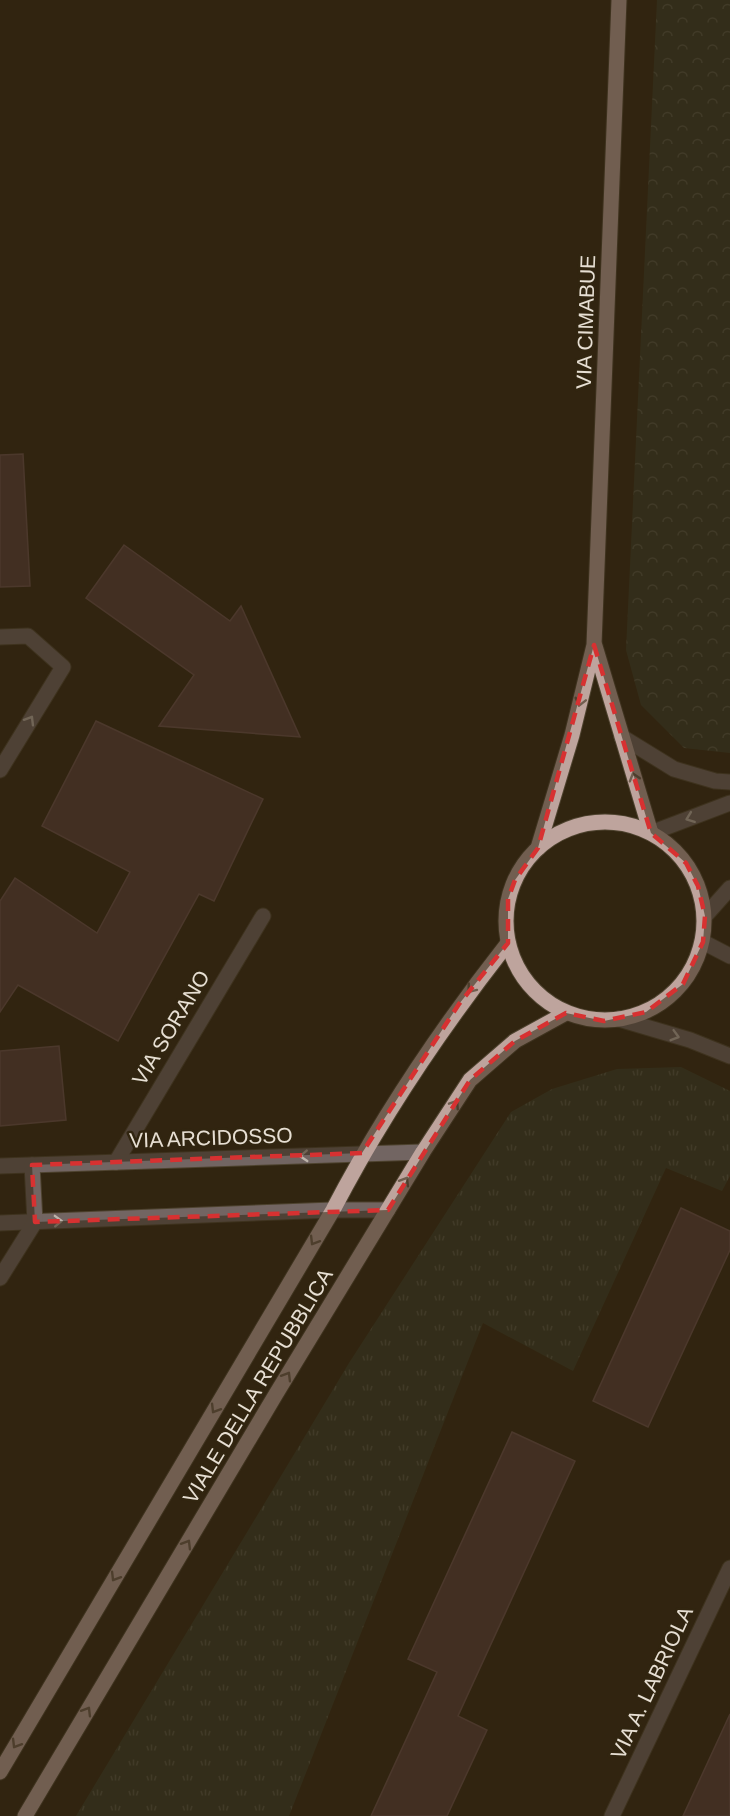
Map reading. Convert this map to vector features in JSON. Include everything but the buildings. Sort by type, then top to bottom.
[{"type":"main road","name":"VIA CIMABUE","points":[[538,848],[572,735],[594,645],[619,0]]},
{"type":"main road","name":"VIA CIMABUE","points":[[594,645],[651,833]]},
{"type":"main road","points":[[606,822],[629,825],[651,833],[669,845],[686,862],[699,886],[705,916],[703,942],[696,963],[683,984],[664,1003],[646,1012],[604,1021],[584,1019],[566,1013],[544,1000],[525,981],[514,964],[505,921],[514,880],[525,862],[538,848],[562,832],[582,825],[606,822]]},
{"type":"main road","name":"VIALE DELLA REPUBBLICA","points":[[0,1772],[333,1210],[362,1153],[459,1005],[508,943]]},
{"type":"main road","name":"VIALE DELLA REPUBBLICA","points":[[26,1816],[276,1394],[423,1152],[470,1080],[515,1041],[566,1013]]},
{"type":"street","points":[[0,637],[28,636],[63,667],[0,770]]},
{"type":"street","points":[[622,737],[674,769],[715,781],[730,782]]},
{"type":"street","points":[[651,833],[730,803]]},
{"type":"street","points":[[705,916],[730,888]]},
{"type":"street","name":"VIA SORANO","points":[[116,1162],[262,916]]},
{"type":"street","points":[[703,942],[730,956]]},
{"type":"street","points":[[619,1019],[690,1040],[730,1056]]},
{"type":"street","name":"VIA ARCIDOSSO","points":[[0,1166],[423,1152]]},
{"type":"street","points":[[0,1278],[35,1222],[32,1165]]},
{"type":"street","points":[[0,1223],[333,1210],[388,1210]]},
{"type":"street","name":"VIA A. LABRIOLA","points":[[612,1816],[730,1568]]},
{"type":"highlighted area","points":[[594,645],[651,833],[686,863],[698,886],[705,916],[703,942],[683,984],[646,1012],[604,1021],[566,1013],[515,1041],[470,1080],[388,1210],[35,1222],[32,1165],[362,1153],[459,1004],[508,943],[508,899],[515,880],[538,848]]},
{"type":"green space","points":[[657,0],[730,0],[730,753],[684,748],[641,705],[626,650]]},
{"type":"green space","points":[[681,1067],[730,1091],[730,1176],[722,1191],[666,1168],[573,1371],[483,1323],[289,1816],[76,1816],[349,1363],[511,1112],[552,1089],[617,1069]]}]
